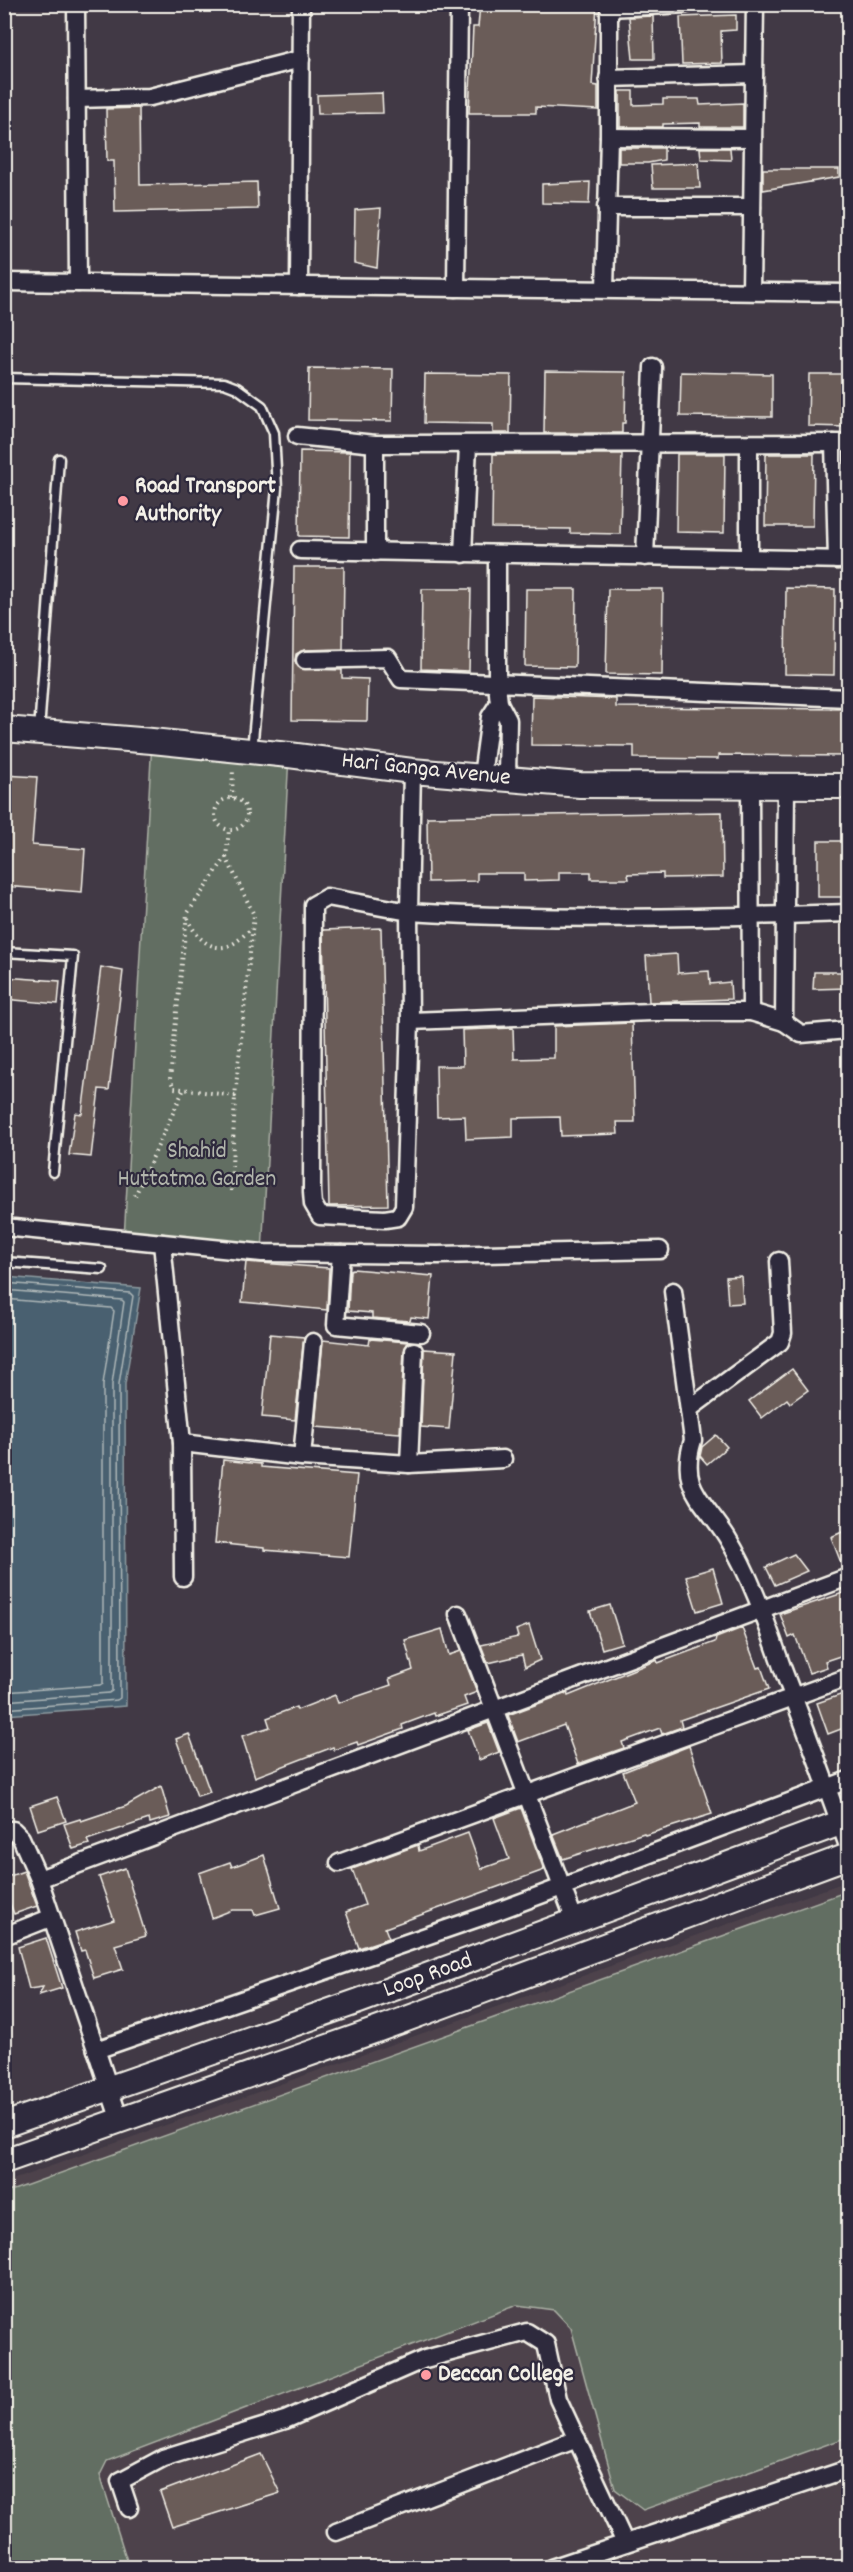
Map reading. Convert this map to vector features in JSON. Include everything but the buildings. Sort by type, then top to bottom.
[{"type":"main road","name":"Hari Ganga Avenue","points":[[4,729],[243,750],[412,771],[580,785],[849,786]]},
{"type":"main road","name":"Loop Road","points":[[4,2125],[359,2001],[844,1822]]},
{"type":"main road","name":"Loop Road","points":[[4,2161],[371,2032],[849,1856]]},
{"type":"street","points":[[76,4],[78,283]]},
{"type":"street","points":[[299,286],[301,4]]},
{"type":"street","points":[[456,288],[459,4]]},
{"type":"street","points":[[604,289],[609,137],[609,6],[687,4]]},
{"type":"street","points":[[751,291],[755,4]]},
{"type":"street","points":[[77,99],[150,97],[301,59]]},
{"type":"street","points":[[608,78],[754,74]]},
{"type":"street","points":[[609,137],[753,138]]},
{"type":"street","points":[[606,207],[752,207]]},
{"type":"street","points":[[4,282],[849,292]]},
{"type":"street","points":[[645,557],[653,367]]},
{"type":"street","points":[[297,436],[375,444],[841,443],[843,560],[300,550]]},
{"type":"street","points":[[375,444],[375,552]]},
{"type":"street","points":[[749,444],[749,558]]},
{"type":"street","points":[[463,554],[468,445]]},
{"type":"street","points":[[497,554],[497,684],[499,703],[508,720],[507,778]]},
{"type":"street","points":[[305,660],[388,658],[400,679],[849,698]]},
{"type":"street","points":[[482,776],[490,717],[499,703]]},
{"type":"street","points":[[412,771],[409,912],[410,1022],[404,1207],[398,1217],[385,1219],[320,1216],[313,1204],[312,1192],[313,905],[327,897],[409,912],[475,916],[751,917],[849,913]]},
{"type":"street","points":[[750,787],[751,1012]]},
{"type":"street","points":[[784,1022],[786,915],[783,876],[786,787]]},
{"type":"street","points":[[410,1022],[652,1012],[751,1012],[784,1022],[801,1034],[849,1030]]},
{"type":"street","points":[[4,1227],[262,1252],[438,1256],[660,1250]]},
{"type":"street","points":[[162,1243],[182,1443],[183,1577]]},
{"type":"street","points":[[340,1254],[336,1325],[421,1333]]},
{"type":"street","points":[[689,1409],[780,1342],[783,1333],[779,1261]]},
{"type":"street","points":[[673,1291],[693,1440],[687,1459],[690,1479],[699,1501],[727,1537],[761,1609],[827,1788],[844,1822],[849,1846]]},
{"type":"street","points":[[302,1457],[313,1342]]},
{"type":"street","points":[[409,1464],[414,1351]]},
{"type":"street","points":[[182,1443],[302,1457],[409,1464],[503,1459]]},
{"type":"street","points":[[39,1879],[849,1576]]},
{"type":"street","points":[[458,1614],[575,1921]]},
{"type":"street","points":[[339,1863],[849,1677]]},
{"type":"street","points":[[96,2050],[476,1919],[849,1780]]},
{"type":"street","points":[[4,1830],[13,1830],[21,1838],[39,1879],[50,1918],[120,2121]]},
{"type":"street","points":[[4,1936],[50,1918]]},
{"type":"street","points":[[129,2508],[120,2481],[163,2458],[285,2420],[425,2359],[527,2332],[546,2344],[558,2398],[625,2543]]},
{"type":"street","points":[[336,2532],[576,2439]]},
{"type":"street","points":[[551,2568],[849,2469]]},
{"type":"lane","points":[[4,378],[224,383],[237,388],[262,406],[274,434],[277,488],[243,750]]},
{"type":"lane","points":[[39,732],[59,459]]},
{"type":"lane","points":[[4,952],[73,956],[53,1172]]},
{"type":"lane","points":[[4,1262],[102,1269]]},
{"type":"path","points":[[232,798],[243,750]]},
{"type":"path","points":[[232,798],[241,802],[246,815],[239,828],[230,830],[220,826],[215,811],[221,802],[232,798]]},
{"type":"path","points":[[230,830],[226,857],[187,914],[170,1079],[174,1088],[183,1091],[234,1096]]},
{"type":"path","points":[[226,857],[254,915],[234,1096],[231,1191]]},
{"type":"path","points":[[187,914],[192,930],[202,940],[216,946],[228,946],[252,928]]},
{"type":"path","points":[[135,1196],[183,1091]]},
{"type":"shaded area","name":"Deccan College","points":[[848,1881],[848,2567],[5,2567],[4,2183]]},
{"type":"green space","name":"Shahid Huttatma Garden","points":[[152,741],[289,755],[262,1253],[124,1239]]},
{"type":"green space","name":"Deccan College","points":[[848,1891],[848,2437],[643,2510],[615,2489],[571,2328],[554,2310],[517,2305],[107,2461],[100,2475],[129,2567],[5,2567],[5,2193]]},
{"type":"water","points":[[5,1277],[141,1288],[125,1384],[126,1706],[5,1715]]},
{"type":"place","name":"Road Transport Authority","points":[[123,501]]},
{"type":"place","name":"Deccan College","points":[[426,2375]]}]
